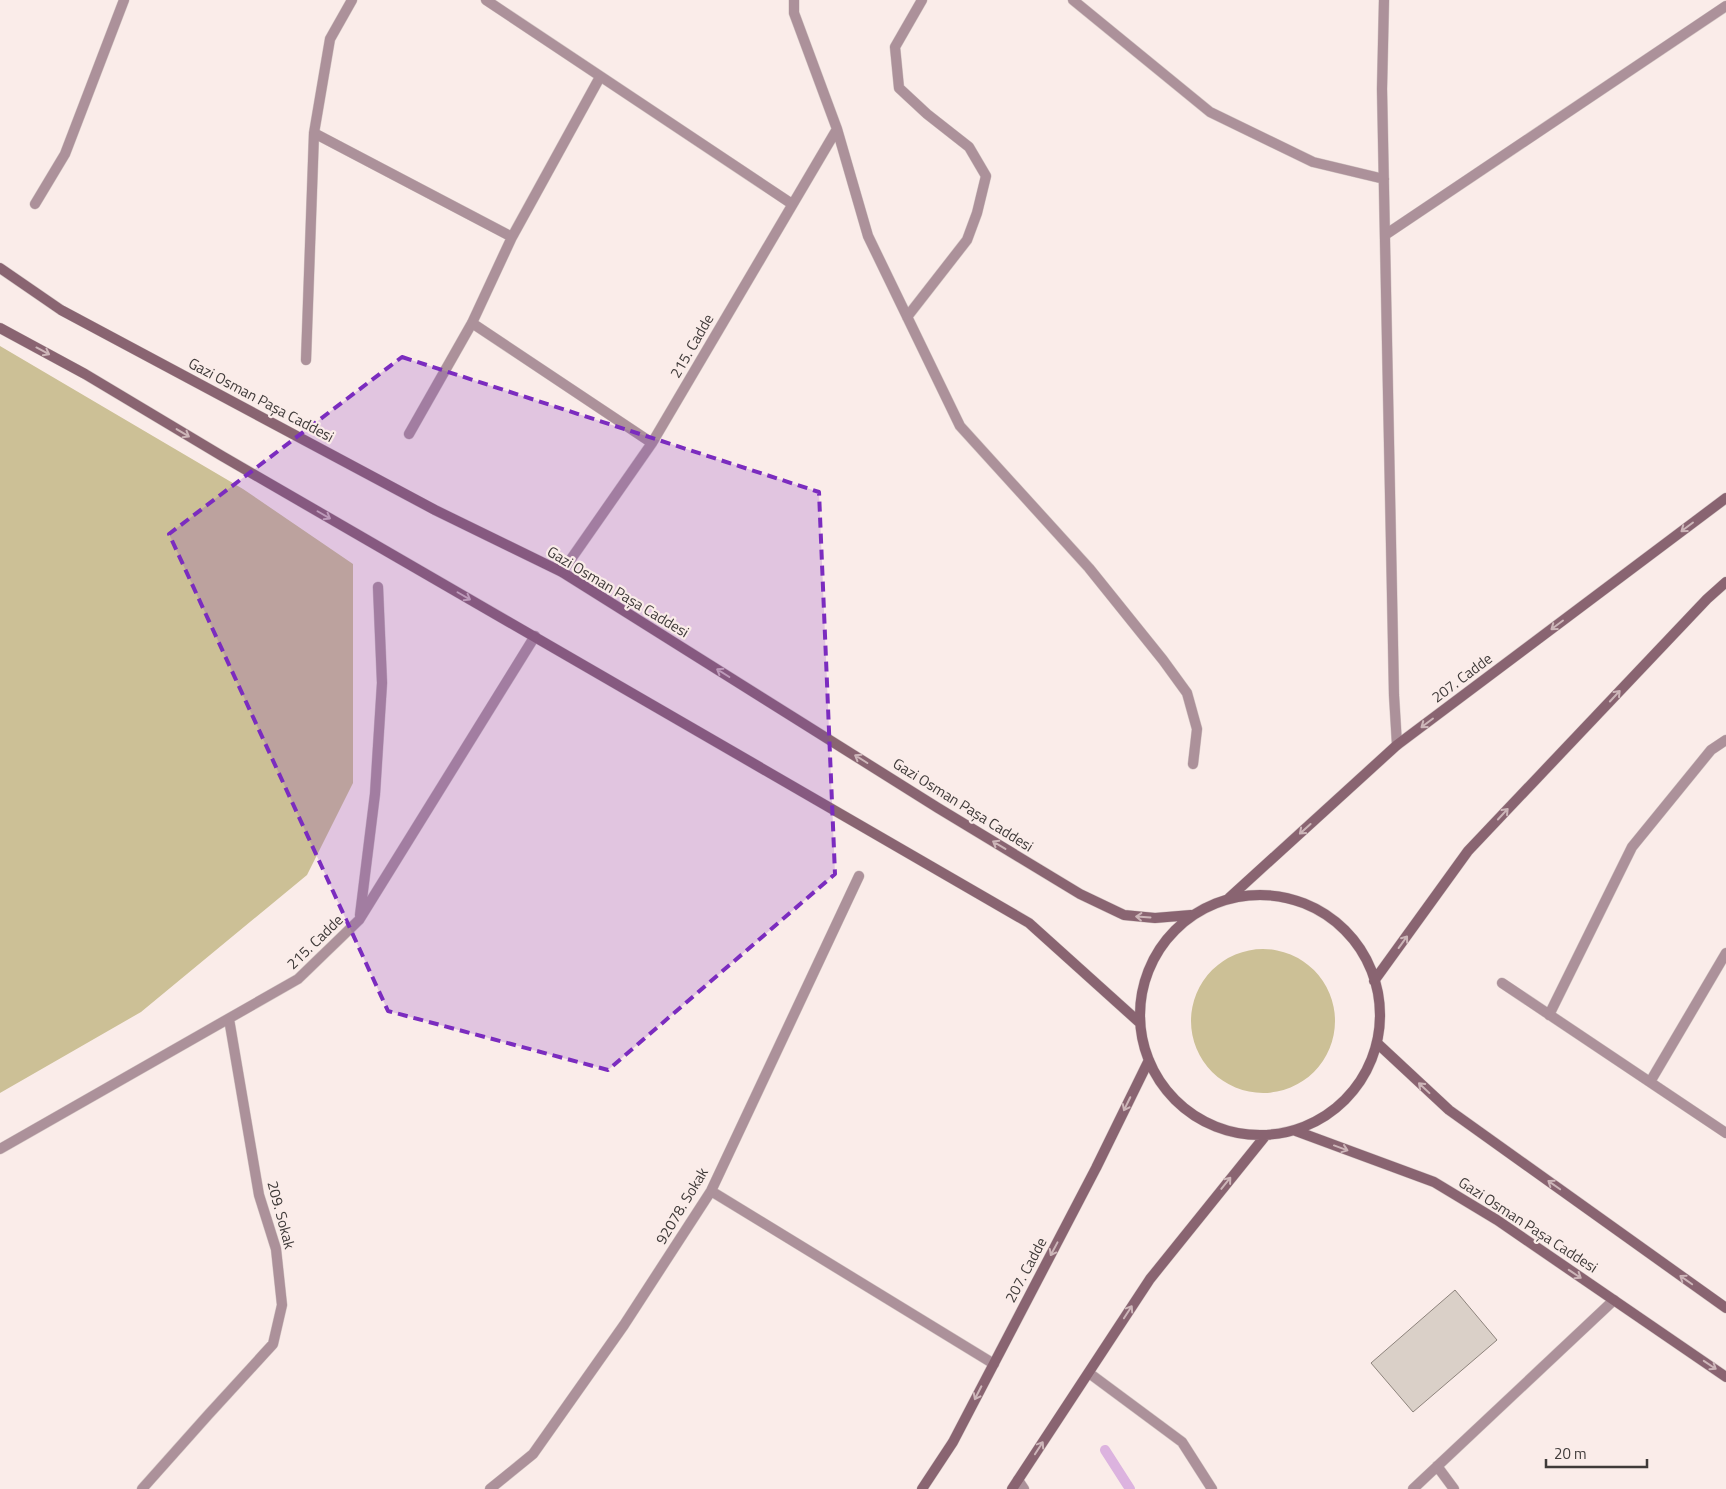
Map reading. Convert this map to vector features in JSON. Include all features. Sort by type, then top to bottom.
[{"type":"main road","name":"Gazi Osman Paşa Caddesi","points":[[0,268],[70,314],[435,510],[562,572],[930,803],[1080,894],[1124,916],[1155,918],[1191,915]]},
{"type":"main road","points":[[0,328],[85,374],[222,456],[1029,923],[1140,1023]]},
{"type":"main road","name":"207. Cadde","points":[[1229,898],[1397,745],[1726,498]]},
{"type":"main road","points":[[1374,982],[1468,851],[1707,599],[1726,582]]},
{"type":"main road","points":[[1270,894],[1310,904],[1344,928],[1368,962],[1380,1002],[1377,1043],[1361,1081],[1333,1112],[1296,1131],[1261,1136],[1225,1131],[1193,1115],[1167,1091],[1149,1060],[1140,1023],[1144,982],[1162,944],[1191,915],[1229,898],[1270,894]]},
{"type":"main road","points":[[1377,1043],[1449,1110],[1726,1308]]},
{"type":"main road","name":"207. Cadde","points":[[922,1489],[953,1442],[1096,1168],[1149,1060]]},
{"type":"main road","name":"Gazi Osman Paşa Caddesi","points":[[1296,1131],[1434,1182],[1497,1220],[1726,1378]]},
{"type":"main road","points":[[1018,1486],[1150,1279],[1266,1135]]},
{"type":"street","points":[[306,360],[314,133],[330,39],[352,0]]},
{"type":"street","points":[[486,0],[600,78],[792,204]]},
{"type":"street","points":[[794,0],[794,13],[837,129],[868,236],[960,426],[1089,568],[1187,693],[1197,729],[1193,764]]},
{"type":"street","points":[[907,317],[967,240],[977,213],[986,176],[968,147],[927,114],[899,88],[894,47],[922,0]]},
{"type":"street","points":[[1073,0],[1210,112],[1313,162],[1384,179]]},
{"type":"street","points":[[1384,0],[1382,89],[1394,695],[1397,745]]},
{"type":"street","points":[[35,204],[65,154],[120,1]]},
{"type":"street","points":[[1385,235],[1726,6]]},
{"type":"street","points":[[409,434],[472,323],[512,237],[600,78]]},
{"type":"street","name":"215. Cadde","points":[[562,572],[652,443],[837,129]]},
{"type":"street","points":[[314,133],[512,237]]},
{"type":"street","points":[[472,323],[652,443]]},
{"type":"street","points":[[360,920],[376,794],[382,683],[378,587]]},
{"type":"street","name":"215. Cadde","points":[[0,1149],[298,979],[360,920],[535,636]]},
{"type":"street","points":[[1549,1015],[1632,847],[1711,750],[1726,740]]},
{"type":"street","name":"92078. Sokak","points":[[490,1489],[532,1454],[624,1325],[711,1191],[859,876]]},
{"type":"street","points":[[1650,1082],[1726,953]]},
{"type":"street","points":[[1502,983],[1726,1133]]},
{"type":"street","name":"209. Sokak","points":[[142,1489],[274,1344],[282,1305],[276,1249],[259,1195],[229,1020]]},
{"type":"street","points":[[711,1191],[994,1364]]},
{"type":"street","points":[[1413,1489],[1614,1300]]},
{"type":"street","points":[[1089,1373],[1182,1442],[1212,1489]]},
{"type":"street","points":[[1437,1466],[1454,1489]]},
{"type":"highlighted area","points":[[402,357],[819,492],[835,874],[608,1070],[388,1011],[169,534]]},
{"type":"shaded area","points":[[0,346],[243,489],[353,564],[353,783],[307,875],[141,1012],[0,1093]]},
{"type":"shaded area","points":[[1263,949],[1291,955],[1303,961],[1314,970],[1323,981],[1329,993],[1335,1021],[1329,1049],[1323,1061],[1314,1072],[1303,1081],[1291,1087],[1263,1093],[1235,1087],[1223,1081],[1212,1072],[1203,1061],[1197,1049],[1191,1021],[1197,993],[1203,981],[1212,970],[1223,961],[1235,955]]},
{"type":"building","points":[[1455,1290],[1497,1340],[1413,1412],[1371,1363]]},
{"type":"waterway","points":[[1105,1450],[1130,1489]]}]
